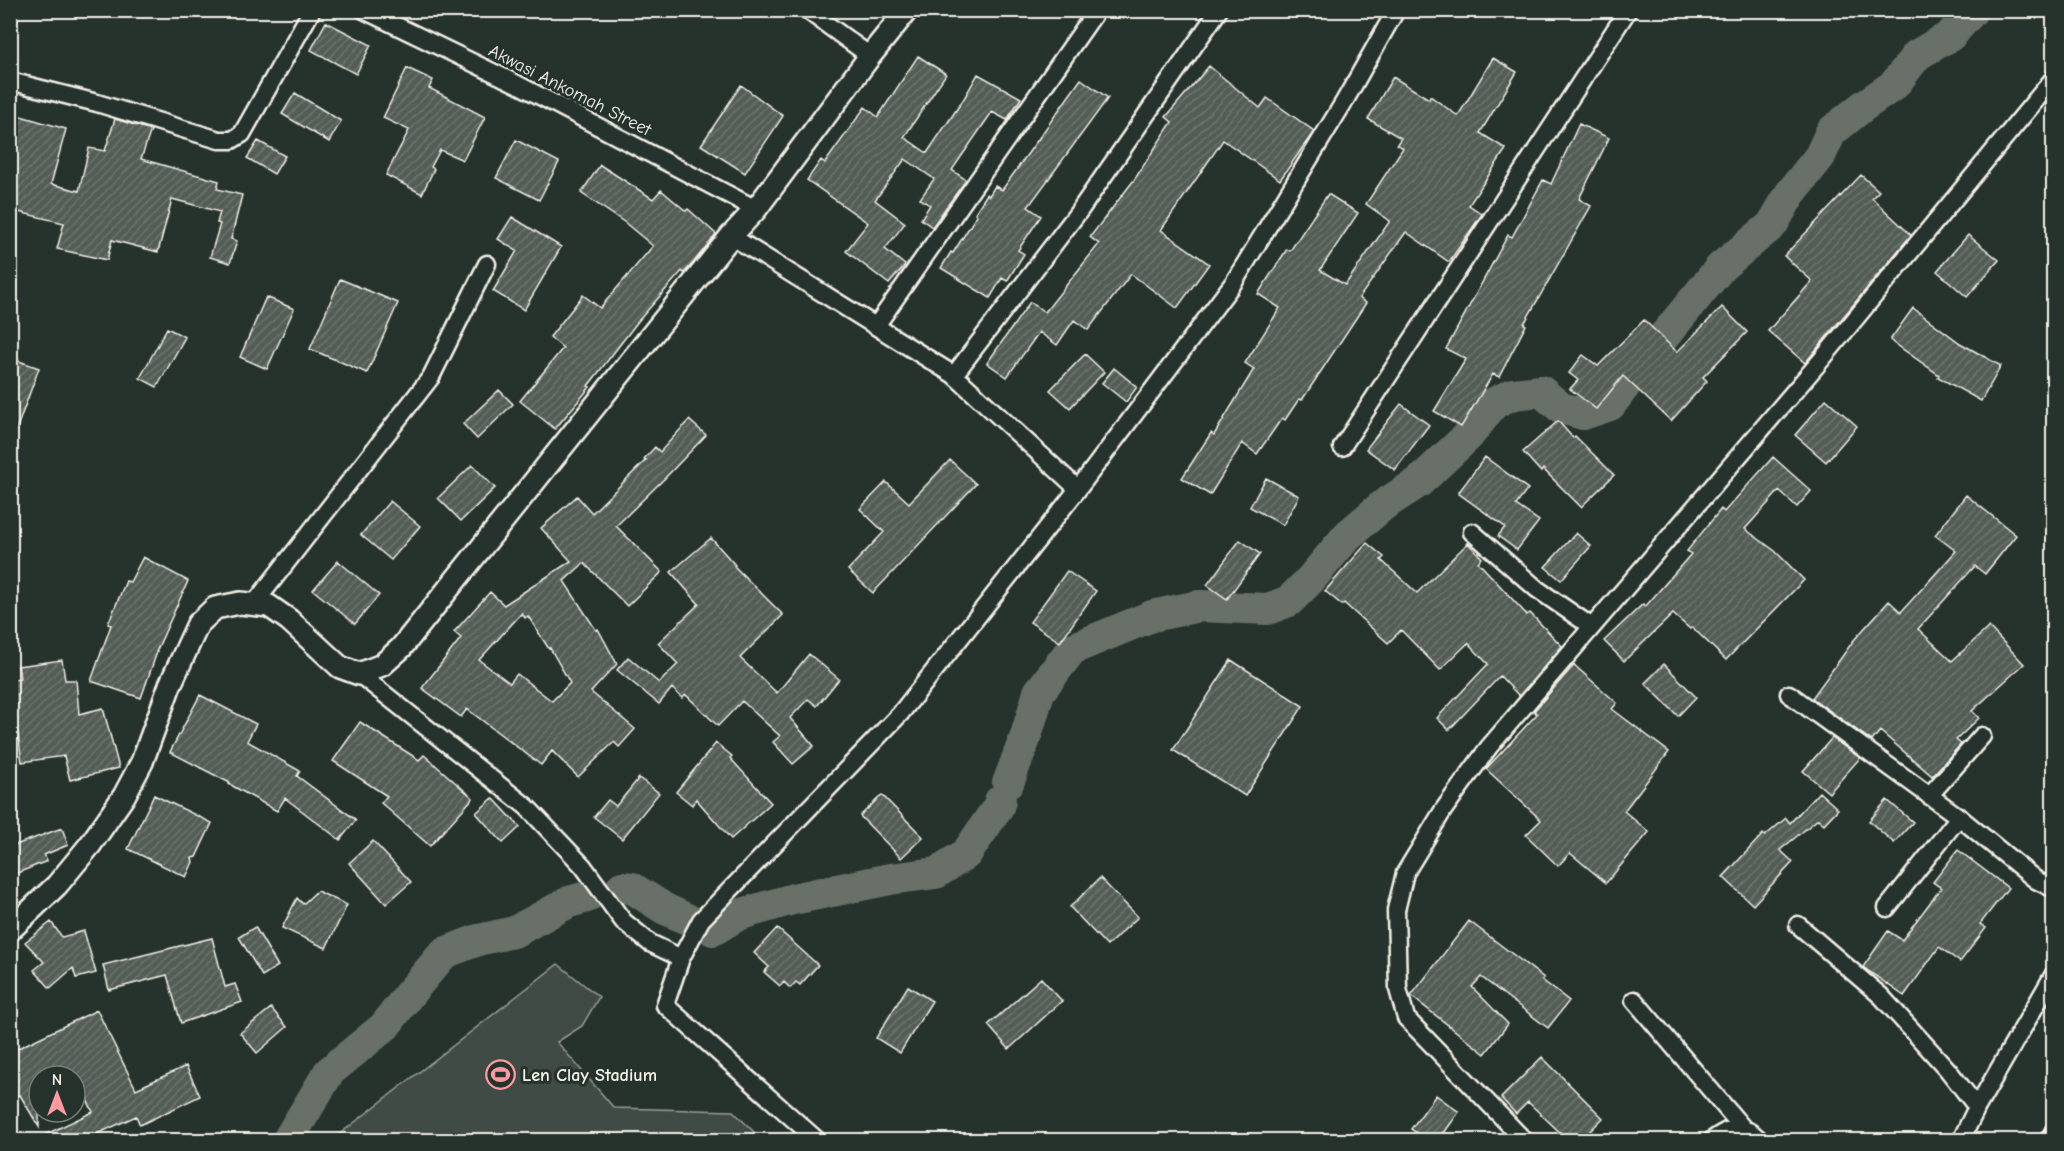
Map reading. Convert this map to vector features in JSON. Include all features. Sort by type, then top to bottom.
[{"type":"street","points":[[10,81],[98,103],[219,140],[232,140],[242,134],[312,10]]},
{"type":"street","name":"Akwasi Ankomah Street","points":[[364,10],[517,84],[756,209]]},
{"type":"street","points":[[807,10],[870,56]]},
{"type":"street","points":[[359,674],[382,665],[401,648],[731,236],[756,209],[907,10]]},
{"type":"street","points":[[876,326],[1097,10]]},
{"type":"street","points":[[954,375],[1080,210],[1219,10]]},
{"type":"street","points":[[817,1140],[665,1005],[681,958],[701,920],[900,714],[1078,489],[1234,282],[1344,102],[1396,10]]},
{"type":"street","points":[[1342,447],[1628,10]]},
{"type":"street","points":[[1524,1140],[1406,1018],[1398,989],[1396,910],[1405,873],[1444,809],[1489,747],[1822,359],[2054,78]]},
{"type":"street","points":[[731,236],[954,375],[1078,489]]},
{"type":"street","points":[[254,604],[431,377],[486,264]]},
{"type":"street","points":[[1472,532],[1537,589],[1592,627]]},
{"type":"street","points":[[10,930],[57,885],[124,796],[142,762],[170,685],[198,624],[215,608],[240,603],[269,606],[290,620],[340,667],[359,674],[527,807],[583,866],[623,921],[650,943],[681,958]]},
{"type":"street","points":[[1789,694],[1959,817],[2036,880],[2054,888]]},
{"type":"street","points":[[1929,796],[1982,736]]},
{"type":"street","points":[[1887,908],[1959,817]]},
{"type":"street","points":[[1798,925],[1881,996],[1948,1070],[1977,1107]]},
{"type":"street","points":[[1961,1140],[1977,1107],[2054,974]]},
{"type":"street","points":[[1634,1000],[1742,1127],[1760,1140]]},
{"type":"street","points":[[1712,1140],[1726,1131],[1742,1127]]},
{"type":"shaded area","name":"Len Clay Stadium","points":[[558,964],[599,997],[582,1026],[557,1042],[614,1108],[733,1111],[762,1140],[332,1140]]},
{"type":"building","points":[[326,22],[371,45],[356,74],[311,50]]},
{"type":"building","points":[[918,56],[946,74],[904,137],[927,153],[978,74],[1021,98],[1007,120],[992,112],[952,170],[966,180],[932,227],[921,219],[930,205],[920,199],[934,179],[905,159],[875,200],[905,223],[885,249],[905,265],[889,284],[846,251],[868,223],[807,180],[821,160],[825,163],[865,107],[878,117]]},
{"type":"building","points":[[1493,58],[1517,72],[1480,133],[1506,149],[1469,205],[1482,214],[1449,262],[1406,232],[1359,298],[1366,303],[1302,400],[1299,399],[1285,420],[1282,418],[1257,454],[1242,443],[1210,495],[1182,478],[1211,433],[1214,435],[1254,369],[1245,363],[1280,308],[1258,294],[1287,249],[1290,251],[1328,194],[1358,213],[1320,270],[1345,285],[1390,221],[1366,204],[1403,148],[1397,144],[1401,138],[1368,119],[1393,77],[1429,99],[1430,96],[1458,116]]},
{"type":"building","points":[[1209,66],[1260,108],[1267,98],[1314,131],[1280,180],[1223,140],[1161,230],[1209,264],[1177,308],[1131,274],[1088,330],[1074,320],[1057,345],[1039,332],[1007,377],[987,363],[1030,302],[1045,312],[1099,244],[1090,237],[1134,180],[1172,122],[1166,117]]},
{"type":"building","points":[[407,68],[433,80],[429,88],[485,117],[463,160],[440,150],[431,167],[434,169],[422,194],[386,175],[409,130],[383,118]]},
{"type":"building","points":[[1081,79],[1108,98],[1028,207],[1041,216],[1018,250],[1024,254],[1007,281],[1002,278],[990,298],[941,268],[977,215],[975,213],[987,194],[989,196],[995,186],[1002,190]]},
{"type":"building","points":[[741,85],[783,116],[745,173],[701,145]]},
{"type":"building","points":[[295,93],[341,121],[329,142],[282,114]]},
{"type":"building","points":[[10,113],[66,129],[51,184],[79,191],[89,148],[105,151],[115,119],[151,130],[141,159],[219,181],[217,189],[242,195],[231,239],[237,241],[230,263],[210,257],[220,224],[217,223],[220,212],[172,199],[158,252],[112,240],[107,260],[57,249],[64,223],[10,210]]},
{"type":"building","points":[[1579,124],[1609,138],[1579,199],[1591,206],[1524,324],[1526,325],[1499,377],[1493,374],[1461,427],[1434,411],[1466,359],[1446,349],[1508,235],[1512,237],[1543,180],[1551,184]]},
{"type":"building","points":[[516,140],[559,162],[539,200],[496,178]]},
{"type":"building","points":[[258,141],[285,156],[274,174],[247,158]]},
{"type":"building","points":[[600,165],[653,199],[661,190],[686,211],[688,209],[716,234],[694,262],[684,273],[682,271],[639,320],[588,386],[590,387],[555,429],[520,401],[563,348],[550,337],[583,295],[600,308],[653,246],[624,222],[581,193]]},
{"type":"building","points":[[1861,175],[1879,191],[1872,198],[1911,235],[1805,363],[1768,331],[1812,281],[1784,256]]},
{"type":"building","points":[[512,217],[561,247],[524,310],[493,291],[517,251],[498,239]]},
{"type":"building","points":[[1968,235],[1999,260],[1967,297],[1937,271]]},
{"type":"building","points":[[340,279],[398,303],[367,373],[310,349]]},
{"type":"building","points":[[266,297],[294,309],[267,369],[240,357]]},
{"type":"building","points":[[1722,307],[1747,332],[1703,377],[1707,381],[1671,421],[1623,376],[1596,409],[1570,389],[1578,380],[1569,373],[1583,355],[1598,366],[1644,320],[1677,352]]},
{"type":"building","points":[[1913,308],[1960,343],[2001,366],[1981,401],[1938,377],[1939,375],[1890,340]]},
{"type":"building","points":[[167,328],[185,337],[157,387],[140,378]]},
{"type":"building","points":[[1085,354],[1104,372],[1070,408],[1050,390]]},
{"type":"building","points":[[10,358],[39,368],[12,441],[10,441]]},
{"type":"building","points":[[1114,368],[1137,387],[1126,402],[1102,383]]},
{"type":"building","points":[[499,390],[513,404],[477,439],[463,424]]},
{"type":"building","points":[[1826,399],[1857,426],[1826,462],[1795,435]]},
{"type":"building","points":[[1401,404],[1429,425],[1395,470],[1366,449]]},
{"type":"building","points":[[689,420],[706,435],[616,526],[662,572],[627,606],[584,563],[564,581],[596,630],[598,629],[617,664],[591,692],[635,729],[619,747],[614,742],[578,777],[552,751],[541,765],[467,709],[461,717],[422,688],[461,638],[454,632],[490,592],[504,605],[571,561],[541,528],[577,496],[592,513],[646,460],[644,459],[655,447],[660,452]],"holes":[[[522,613],[525,618],[528,616],[570,683],[552,701],[517,674],[510,683],[479,660]]]},
{"type":"building","points":[[1558,421],[1573,438],[1575,436],[1614,475],[1581,507],[1543,469],[1541,472],[1523,452]]},
{"type":"building","points":[[1485,457],[1528,489],[1516,505],[1539,521],[1517,550],[1498,536],[1505,527],[1458,493]]},
{"type":"building","points":[[1773,457],[1811,491],[1797,507],[1779,491],[1745,529],[1775,551],[1804,580],[1726,660],[1692,627],[1690,629],[1673,614],[1624,661],[1604,641],[1643,604],[1645,607],[1691,554],[1687,551],[1721,509],[1724,512]]},
{"type":"building","points":[[950,460],[976,484],[873,593],[848,570],[884,532],[860,509],[886,482],[909,503]]},
{"type":"building","points":[[472,465],[495,488],[461,521],[438,498]]},
{"type":"building","points":[[1266,478],[1299,496],[1283,525],[1250,507]]},
{"type":"building","points":[[1966,495],[2016,535],[1985,574],[1975,566],[1918,629],[1952,661],[1989,627],[2024,664],[1972,711],[1979,718],[1956,740],[1961,744],[1932,776],[1880,731],[1872,741],[1812,698],[1854,640],[1889,601],[1901,612],[1956,551],[1935,535]]},
{"type":"building","points":[[390,501],[420,526],[391,560],[361,535]]},
{"type":"building","points":[[1576,533],[1591,546],[1561,580],[1545,567]]},
{"type":"building","points":[[711,538],[734,566],[783,615],[740,658],[777,693],[809,654],[839,679],[817,706],[808,699],[790,718],[814,746],[793,764],[773,742],[780,736],[742,701],[718,726],[686,695],[682,698],[672,688],[659,704],[617,670],[628,657],[659,683],[678,664],[658,643],[699,604],[671,572]]},
{"type":"building","points":[[1240,540],[1260,554],[1227,599],[1207,585]]},
{"type":"building","points":[[1367,543],[1384,557],[1381,560],[1417,593],[1468,543],[1482,558],[1478,562],[1527,615],[1530,613],[1562,646],[1519,696],[1500,676],[1449,730],[1437,718],[1488,664],[1468,643],[1440,670],[1401,630],[1388,643],[1344,603],[1342,605],[1325,591]]},
{"type":"building","points":[[143,557],[188,581],[156,652],[141,698],[91,681],[111,625],[108,624],[126,581],[130,582]]},
{"type":"building","points":[[338,561],[379,595],[355,624],[313,590]]},
{"type":"building","points":[[1067,571],[1096,591],[1060,642],[1030,622]]},
{"type":"building","points":[[62,660],[65,680],[76,680],[79,714],[103,708],[119,768],[70,780],[64,756],[22,762],[13,700],[10,701],[10,680],[20,678],[18,666]]},
{"type":"building","points":[[1231,660],[1303,706],[1245,796],[1173,750]]},
{"type":"building","points":[[1664,664],[1696,697],[1678,716],[1645,683]]},
{"type":"building","points":[[1574,665],[1617,703],[1612,709],[1669,752],[1624,811],[1649,832],[1606,883],[1570,853],[1558,866],[1526,835],[1541,820],[1486,769],[1537,714],[1534,711]]},
{"type":"building","points":[[200,695],[256,724],[247,741],[300,771],[297,776],[356,820],[340,840],[285,798],[277,811],[230,783],[170,752]]},
{"type":"building","points":[[360,722],[419,760],[424,755],[473,798],[430,846],[381,803],[387,796],[333,761]]},
{"type":"building","points":[[1832,738],[1860,758],[1829,793],[1803,771]]},
{"type":"building","points":[[716,743],[732,756],[730,758],[771,803],[731,839],[696,799],[692,805],[676,792]]},
{"type":"building","points":[[639,778],[659,793],[622,839],[594,817],[608,800],[616,806]]},
{"type":"building","points":[[1819,792],[1838,809],[1824,824],[1818,819],[1780,850],[1793,862],[1753,905],[1723,877],[1763,834],[1765,836],[1786,818],[1790,823]]},
{"type":"building","points":[[154,795],[212,823],[196,857],[192,858],[193,862],[186,877],[128,849]]},
{"type":"building","points":[[882,795],[923,837],[901,858],[860,816]]},
{"type":"building","points":[[493,798],[520,827],[503,843],[476,813]]},
{"type":"building","points":[[1887,800],[1913,822],[1894,843],[1869,821]]},
{"type":"building","points":[[62,828],[68,845],[44,855],[47,861],[10,876],[10,847]]},
{"type":"building","points":[[373,841],[411,882],[386,904],[349,863]]},
{"type":"building","points":[[1958,850],[2008,888],[1980,924],[1986,928],[1960,962],[1939,947],[1904,996],[1863,967],[1888,931],[1902,940],[1941,888],[1933,882]]},
{"type":"building","points":[[1100,878],[1138,917],[1107,946],[1070,907]]},
{"type":"building","points":[[317,891],[347,905],[326,948],[282,928],[297,898],[303,904]]},
{"type":"building","points":[[1469,921],[1544,978],[1542,980],[1569,1001],[1548,1028],[1481,977],[1472,987],[1508,1024],[1485,1054],[1411,996]]},
{"type":"building","points":[[51,922],[62,937],[84,931],[96,973],[76,978],[73,968],[50,988],[34,970],[44,962],[25,942]]},
{"type":"building","points":[[255,927],[278,966],[262,976],[239,937]]},
{"type":"building","points":[[777,928],[818,965],[800,985],[796,982],[790,988],[784,982],[780,986],[764,972],[769,967],[754,953]]},
{"type":"building","points":[[212,938],[225,987],[235,984],[242,1002],[181,1023],[167,975],[109,990],[103,965]]},
{"type":"building","points":[[1041,978],[1062,1001],[1009,1049],[988,1025]]},
{"type":"building","points":[[908,986],[932,1001],[900,1053],[876,1038]]},
{"type":"building","points":[[271,1008],[287,1027],[257,1053],[240,1033]]},
{"type":"building","points":[[97,1010],[136,1089],[186,1066],[200,1096],[140,1125],[136,1116],[84,1140],[34,1140],[68,1124],[87,1124],[87,1115],[93,1112],[87,1100],[87,1064],[27,1064],[27,1107],[10,1084],[10,1052]]},
{"type":"building","points":[[1542,1057],[1603,1118],[1581,1140],[1568,1140],[1528,1102],[1516,1114],[1501,1098]]},
{"type":"building","points":[[1436,1095],[1459,1112],[1439,1140],[1427,1140],[1411,1129]]},
{"type":"waterway","points":[[1008,783],[1026,736],[1039,692],[1072,649],[1152,616],[1199,606],[1268,609],[1289,601],[1348,535],[1382,506],[1419,482],[1469,435],[1494,403],[1513,394],[1541,391],[1561,408],[1583,414],[1610,405],[1721,267],[1772,225],[1790,194],[1820,156],[1831,132],[1894,85],[1917,55],[1950,36],[1973,10]]},
{"type":"waterway","points":[[713,930],[738,915],[793,899],[890,879],[936,873],[966,854],[1000,801]]},
{"type":"waterway","points":[[622,887],[632,888],[665,909],[687,919]]},
{"type":"waterway","points":[[288,1140],[329,1072],[385,1026],[444,953],[478,940],[514,932],[569,902],[587,897]]},
{"type":"railway","points":[[2039,1140],[2054,1114]]},
{"type":"place","name":"Len Clay Stadium","points":[[501,1075]]}]
